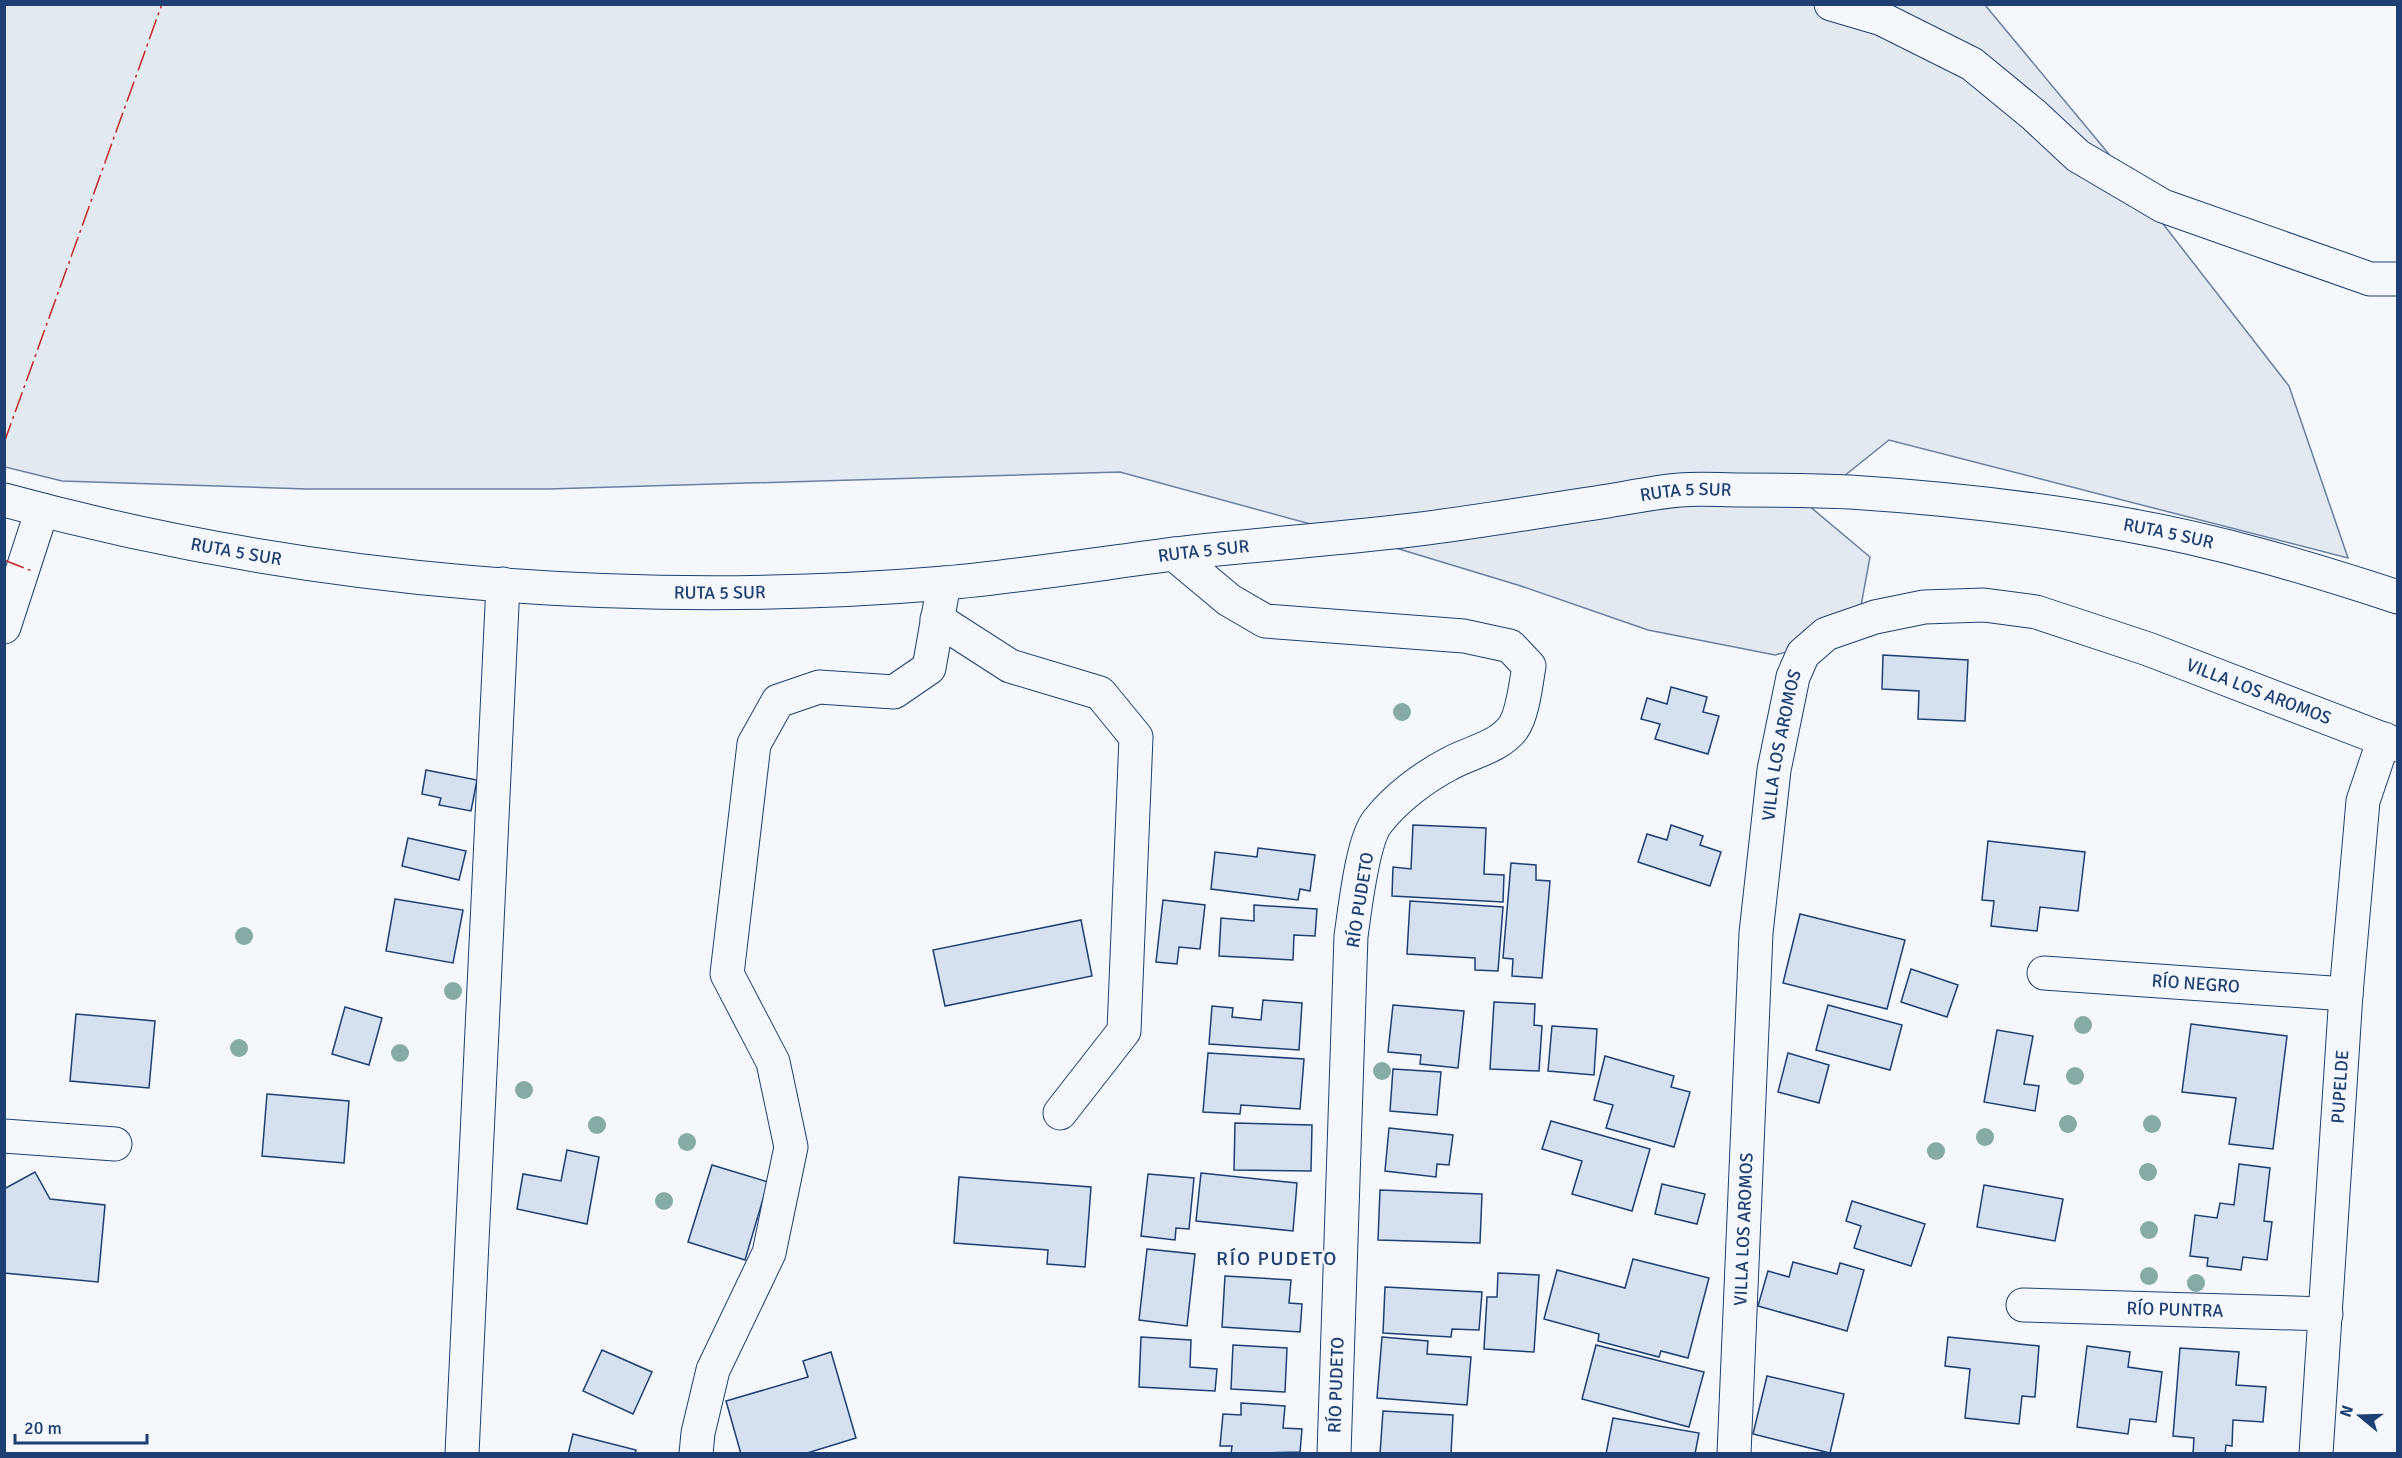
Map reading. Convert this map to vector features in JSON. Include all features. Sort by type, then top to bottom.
[{"type":"main road","points":[[1831,4],[1882,19],[1972,64],[2034,115],[2078,156],[2163,206],[2370,279],[2397,279]]},
{"type":"main road","name":"RUTA 5 SUR","points":[[4,500],[156,536],[387,573],[503,584],[613,590],[724,592],[833,590],[944,583],[1059,571],[1174,554],[1428,528],[1683,489],[1808,490],[1927,497],[2025,508],[2133,525],[2232,548],[2331,575],[2397,597]]},
{"type":"main road","points":[[4,627],[42,510]]},
{"type":"main road","name":"RÍO PUDETO","points":[[1174,554],[1229,600],[1265,621],[1464,636],[1510,646],[1529,666],[1524,697],[1513,728],[1491,746],[1449,764],[1409,790],[1376,822],[1363,860],[1351,936],[1334,1454]]},
{"type":"main road","points":[[696,1454],[698,1433],[713,1370],[770,1253],[791,1148],[773,1062],[727,974],[754,744],[778,700],[819,687],[894,692],[929,668],[944,583]]},
{"type":"main road","points":[[462,1454],[503,584]]},
{"type":"main road","name":"VILLA LOS AROMOS","points":[[1734,1454],[1756,933],[1774,770],[1793,677],[1803,654],[1826,634],[1875,617],[1924,607],[1984,605],[2036,612],[2148,649],[2391,742]]},
{"type":"main road","points":[[937,619],[1010,666],[1100,693],[1136,736],[1124,1031],[1060,1113]]},
{"type":"main road","name":"PUPELDE","points":[[2316,1454],[2346,994],[2362,801],[2391,742]]},
{"type":"main road","name":"RÍO NEGRO","points":[[2044,973],[2346,994]]},
{"type":"main road","points":[[4,1136],[115,1144]]},
{"type":"main road","name":"RÍO PUNTRA","points":[[2023,1305],[2326,1314]]},
{"type":"shaded area","points":[[4,5],[1985,5],[2108,153],[2289,386],[2348,558],[1889,440],[1808,505],[1870,557],[1856,633],[1775,655],[1648,630],[1521,586],[1376,542],[1120,472],[548,489],[307,489],[62,481],[5,467]]},
{"type":"building","points":[[1883,655],[1968,660],[1965,721],[1918,719],[1919,691],[1882,689]]},
{"type":"building","points":[[1671,687],[1707,697],[1703,712],[1719,716],[1708,754],[1655,739],[1660,724],[1641,719],[1647,698],[1667,704]]},
{"type":"building","points":[[426,770],[477,780],[471,811],[439,805],[441,798],[422,794]]},
{"type":"building","points":[[1413,825],[1486,828],[1484,874],[1504,875],[1503,902],[1392,896],[1393,867],[1411,869]]},
{"type":"building","points":[[1671,825],[1703,836],[1700,845],[1721,852],[1710,886],[1638,862],[1647,834],[1667,840]]},
{"type":"building","points":[[408,838],[466,851],[459,880],[402,866]]},
{"type":"building","points":[[1988,841],[2085,852],[2078,911],[2040,907],[2037,931],[1991,926],[1994,901],[1982,900]]},
{"type":"building","points":[[1258,848],[1315,855],[1310,891],[1300,889],[1298,900],[1211,889],[1215,852],[1257,857]]},
{"type":"building","points":[[1511,863],[1536,865],[1536,880],[1550,881],[1542,978],[1512,976],[1513,959],[1503,958]]},
{"type":"building","points":[[395,899],[463,910],[453,963],[386,951]]},
{"type":"building","points":[[1163,900],[1205,905],[1200,949],[1179,947],[1177,964],[1156,962]]},
{"type":"building","points":[[1410,901],[1503,907],[1498,971],[1475,970],[1475,958],[1407,954]]},
{"type":"building","points":[[1254,905],[1317,909],[1315,936],[1294,935],[1293,960],[1219,956],[1221,918],[1254,921]]},
{"type":"building","points":[[1800,914],[1905,940],[1887,1009],[1783,983]]},
{"type":"building","points":[[1081,920],[1092,976],[945,1006],[933,950]]},
{"type":"building","points":[[1911,969],[1958,985],[1947,1017],[1901,1002]]},
{"type":"building","points":[[1263,1000],[1302,1003],[1299,1050],[1209,1044],[1212,1006],[1233,1008],[1232,1017],[1261,1020]]},
{"type":"building","points":[[1494,1002],[1535,1004],[1534,1025],[1542,1026],[1539,1071],[1490,1069]]},
{"type":"building","points":[[1393,1005],[1464,1011],[1458,1068],[1420,1064],[1421,1055],[1388,1052]]},
{"type":"building","points":[[1828,1005],[1902,1025],[1890,1070],[1816,1050]]},
{"type":"building","points":[[345,1007],[382,1018],[369,1065],[332,1054]]},
{"type":"building","points":[[76,1014],[155,1021],[149,1088],[70,1081]]},
{"type":"building","points":[[2191,1024],[2287,1036],[2273,1149],[2229,1144],[2236,1098],[2182,1092]]},
{"type":"building","points":[[1552,1026],[1597,1029],[1594,1075],[1548,1071]]},
{"type":"building","points":[[1997,1030],[2033,1036],[2024,1084],[2039,1086],[2035,1111],[1984,1102]]},
{"type":"building","points":[[1208,1053],[1304,1059],[1300,1109],[1241,1105],[1240,1114],[1203,1112]]},
{"type":"building","points":[[1788,1053],[1829,1065],[1819,1103],[1778,1092]]},
{"type":"building","points":[[1605,1056],[1674,1076],[1671,1087],[1690,1092],[1674,1147],[1606,1128],[1613,1105],[1594,1100]]},
{"type":"building","points":[[1393,1069],[1441,1072],[1437,1115],[1390,1111]]},
{"type":"building","points":[[267,1094],[349,1101],[344,1163],[262,1156]]},
{"type":"building","points":[[1551,1121],[1650,1149],[1632,1211],[1572,1194],[1582,1161],[1542,1149]]},
{"type":"building","points":[[1235,1123],[1312,1125],[1311,1171],[1234,1170]]},
{"type":"building","points":[[1389,1128],[1453,1135],[1449,1165],[1437,1164],[1436,1177],[1385,1171]]},
{"type":"building","points":[[567,1150],[599,1157],[587,1224],[517,1209],[523,1174],[561,1181]]},
{"type":"building","points":[[2239,1164],[2270,1168],[2264,1221],[2272,1222],[2267,1260],[2243,1257],[2241,1270],[2207,1266],[2208,1258],[2190,1256],[2195,1215],[2217,1218],[2220,1203],[2234,1205]]},
{"type":"building","points":[[712,1165],[768,1182],[745,1260],[688,1242]]},
{"type":"building","points":[[35,1172],[50,1199],[105,1205],[98,1282],[4,1273],[4,1189]]},
{"type":"building","points":[[1201,1173],[1297,1183],[1293,1231],[1196,1221]]},
{"type":"building","points":[[1148,1174],[1194,1178],[1189,1229],[1176,1228],[1175,1240],[1141,1236]]},
{"type":"building","points":[[959,1177],[1091,1187],[1085,1267],[1047,1264],[1048,1250],[954,1243]]},
{"type":"building","points":[[1662,1184],[1705,1194],[1697,1224],[1655,1214]]},
{"type":"building","points":[[1984,1185],[2063,1199],[2055,1241],[1977,1227]]},
{"type":"building","points":[[1380,1190],[1482,1194],[1480,1243],[1378,1240]]},
{"type":"building","points":[[1852,1201],[1925,1224],[1911,1266],[1854,1248],[1861,1226],[1846,1221]]},
{"type":"building","points":[[1147,1249],[1195,1254],[1187,1326],[1139,1320]]},
{"type":"building","points":[[1633,1259],[1709,1278],[1688,1358],[1661,1351],[1659,1357],[1598,1341],[1599,1334],[1544,1319],[1557,1270],[1625,1288]]},
{"type":"building","points":[[1793,1262],[1837,1274],[1840,1263],[1864,1270],[1847,1331],[1758,1306],[1768,1271],[1789,1277]]},
{"type":"building","points":[[1498,1273],[1539,1275],[1534,1352],[1484,1349],[1487,1297],[1497,1297]]},
{"type":"building","points":[[1225,1276],[1291,1280],[1289,1303],[1302,1304],[1300,1332],[1222,1327]]},
{"type":"building","points":[[1385,1287],[1482,1292],[1479,1330],[1452,1329],[1451,1337],[1383,1333]]},
{"type":"building","points":[[1141,1337],[1191,1340],[1190,1367],[1217,1369],[1215,1391],[1139,1387]]},
{"type":"building","points":[[1382,1337],[1428,1341],[1427,1354],[1471,1357],[1467,1405],[1377,1398]]},
{"type":"building","points":[[1948,1337],[2039,1346],[2035,1397],[2022,1396],[2019,1424],[1965,1418],[1970,1369],[1945,1366]]},
{"type":"building","points":[[1233,1345],[1287,1348],[1285,1392],[1231,1389]]},
{"type":"building","points":[[1596,1345],[1704,1372],[1689,1427],[1582,1399]]},
{"type":"building","points":[[2087,1346],[2130,1352],[2128,1367],[2162,1372],[2156,1422],[2130,1419],[2128,1434],[2077,1427]]},
{"type":"building","points":[[2180,1348],[2239,1352],[2236,1385],[2266,1387],[2263,1422],[2233,1420],[2232,1446],[2226,1445],[2225,1454],[2193,1454],[2194,1438],[2173,1436]]},
{"type":"building","points":[[602,1350],[652,1372],[633,1414],[583,1391]]},
{"type":"building","points":[[831,1352],[856,1438],[804,1454],[741,1454],[726,1401],[808,1377],[803,1361]]},
{"type":"building","points":[[1767,1376],[1844,1394],[1830,1453],[1753,1434]]},
{"type":"building","points":[[1241,1403],[1285,1406],[1283,1428],[1302,1429],[1300,1452],[1231,1454],[1232,1446],[1220,1446],[1223,1414],[1241,1415]]},
{"type":"building","points":[[1383,1411],[1453,1415],[1451,1454],[1380,1454]]},
{"type":"building","points":[[1613,1418],[1699,1433],[1695,1454],[1606,1454]]},
{"type":"building","points":[[573,1434],[636,1450],[635,1454],[568,1454]]},
{"type":"power","points":[[4,443],[162,4]]},
{"type":"power","points":[[4,560],[32,571]]},
{"type":"district","name":"RÍO PUDETO","points":[[1277,1258]]}]
